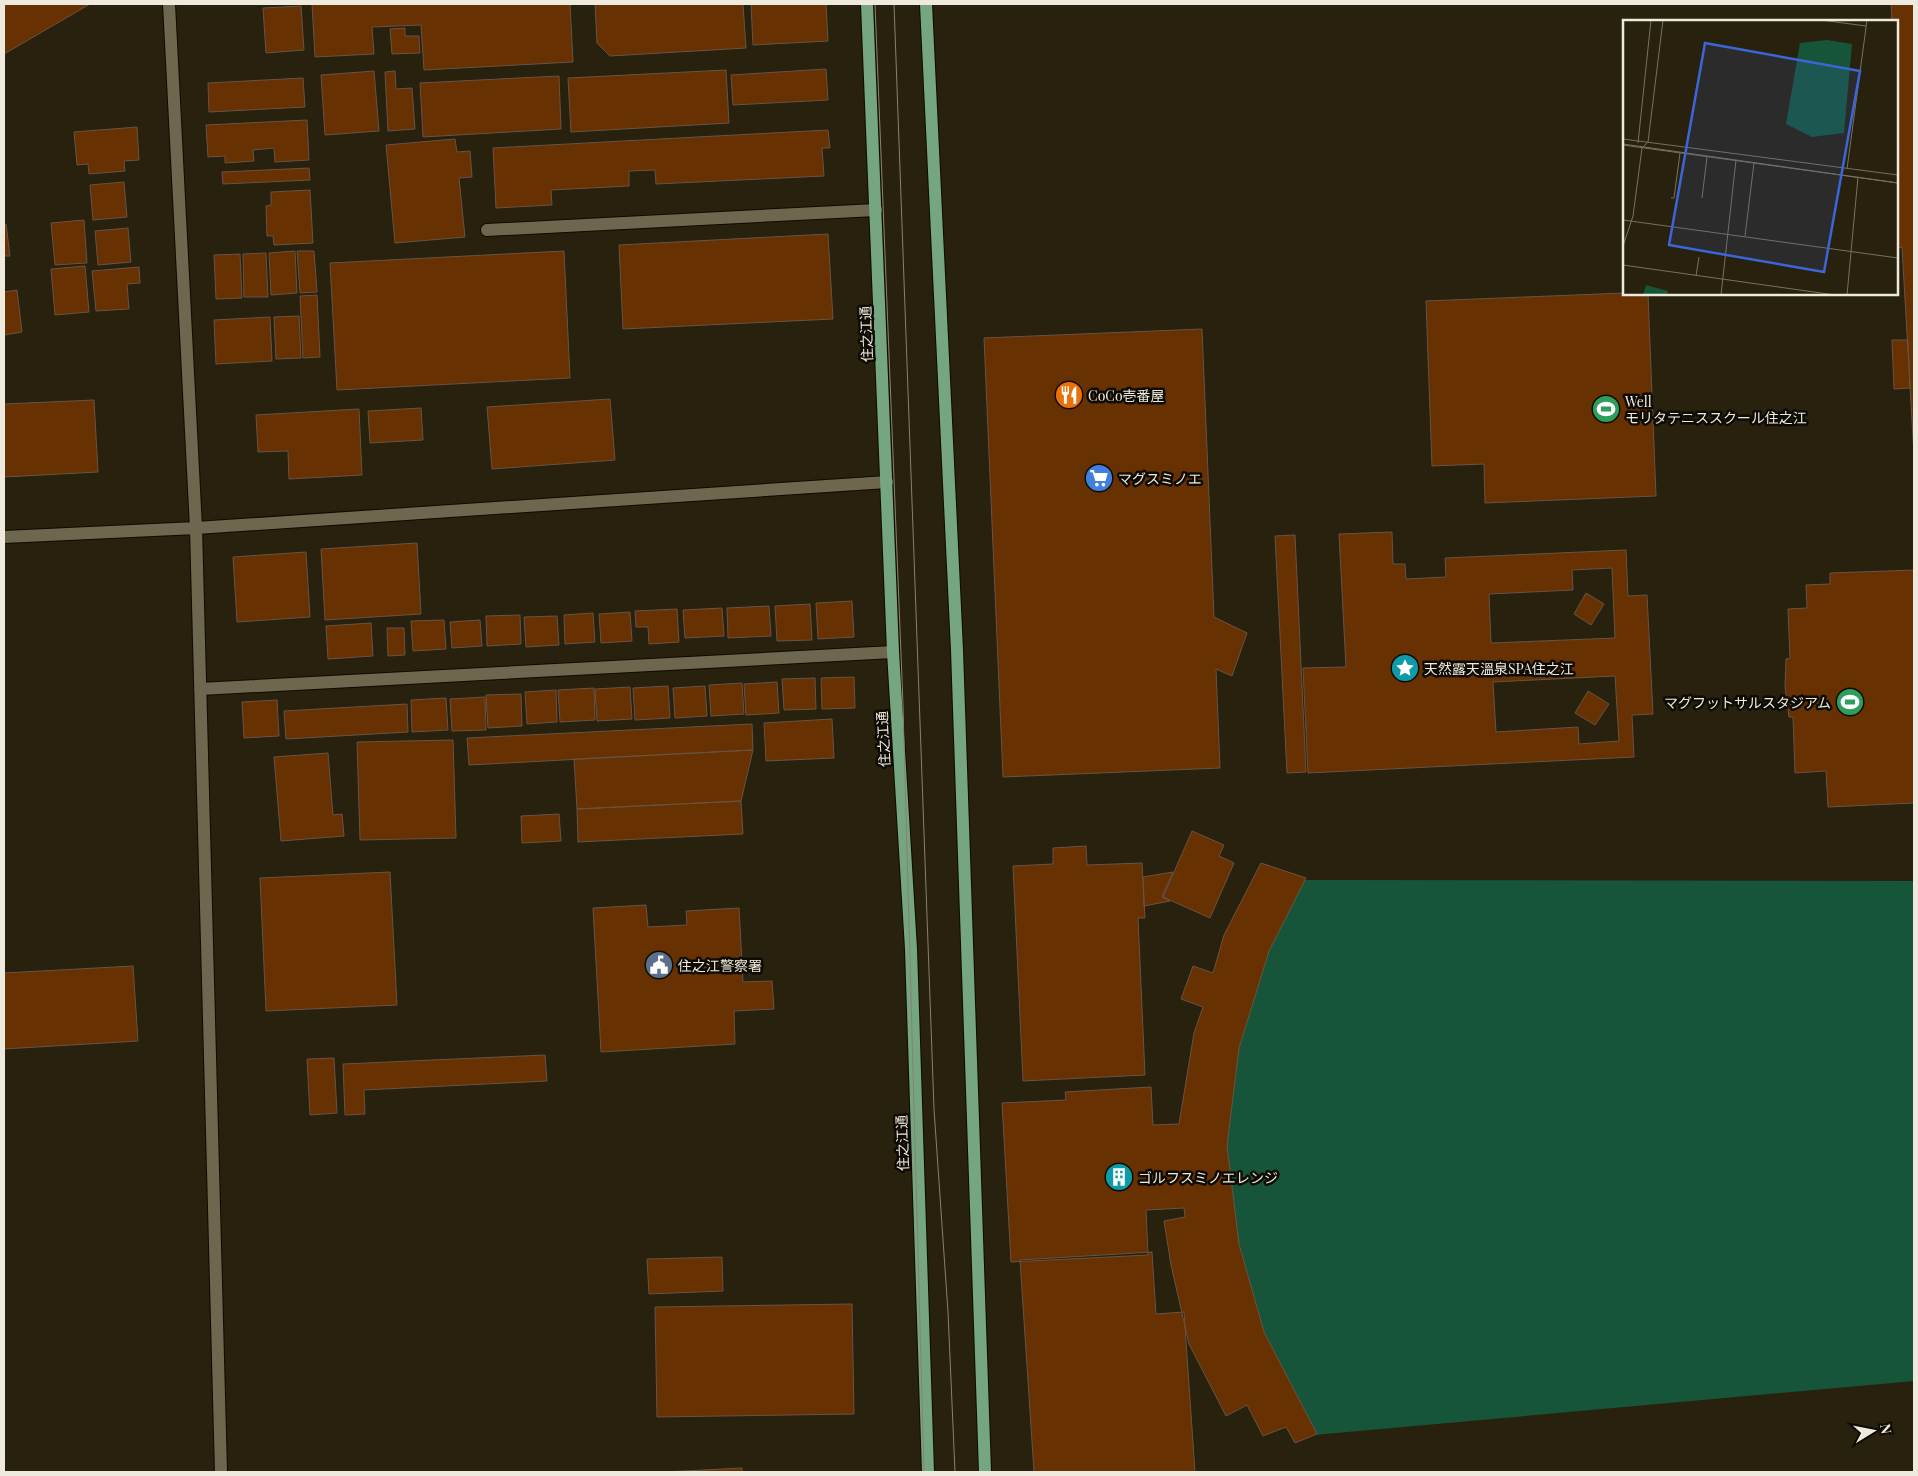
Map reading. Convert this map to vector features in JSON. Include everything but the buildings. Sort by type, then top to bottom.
[{"type":"main road","name":"住之江通","points":[[868,4],[893,652],[911,949],[928,1472]]},
{"type":"main road","points":[[926,4],[957,650],[985,1472]]},
{"type":"street","points":[[169,4],[196,528],[221,1472]]},
{"type":"street","points":[[487,230],[876,210]]},
{"type":"street","points":[[4,537],[196,528],[887,482]]},
{"type":"street","points":[[200,689],[893,652]]},
{"type":"green space","points":[[1302,880],[1914,881],[1914,1381],[1314,1435],[1262,1331],[1236,1243],[1223,1145],[1236,1049],[1254,981]]},
{"type":"tram line","points":[[875,4],[903,704],[924,1472]]},
{"type":"tram line","points":[[894,4],[934,1109],[948,1312],[955,1472]]},
{"type":"place","name":"CoCo壱番屋","points":[[1069,395]]},
{"type":"place","name":"Well モリタテニススクール住之江","points":[[1606,409]]},
{"type":"place","name":"マグスミノエ","points":[[1099,478]]},
{"type":"place","name":"天然露天溫泉SPA住之江","points":[[1405,668]]},
{"type":"place","name":"マグフットサルスタジアム","points":[[1850,702]]},
{"type":"place","name":"住之江警察署","points":[[659,965]]},
{"type":"place","name":"ゴルフスミノエレンジ","points":[[1119,1177]]}]
